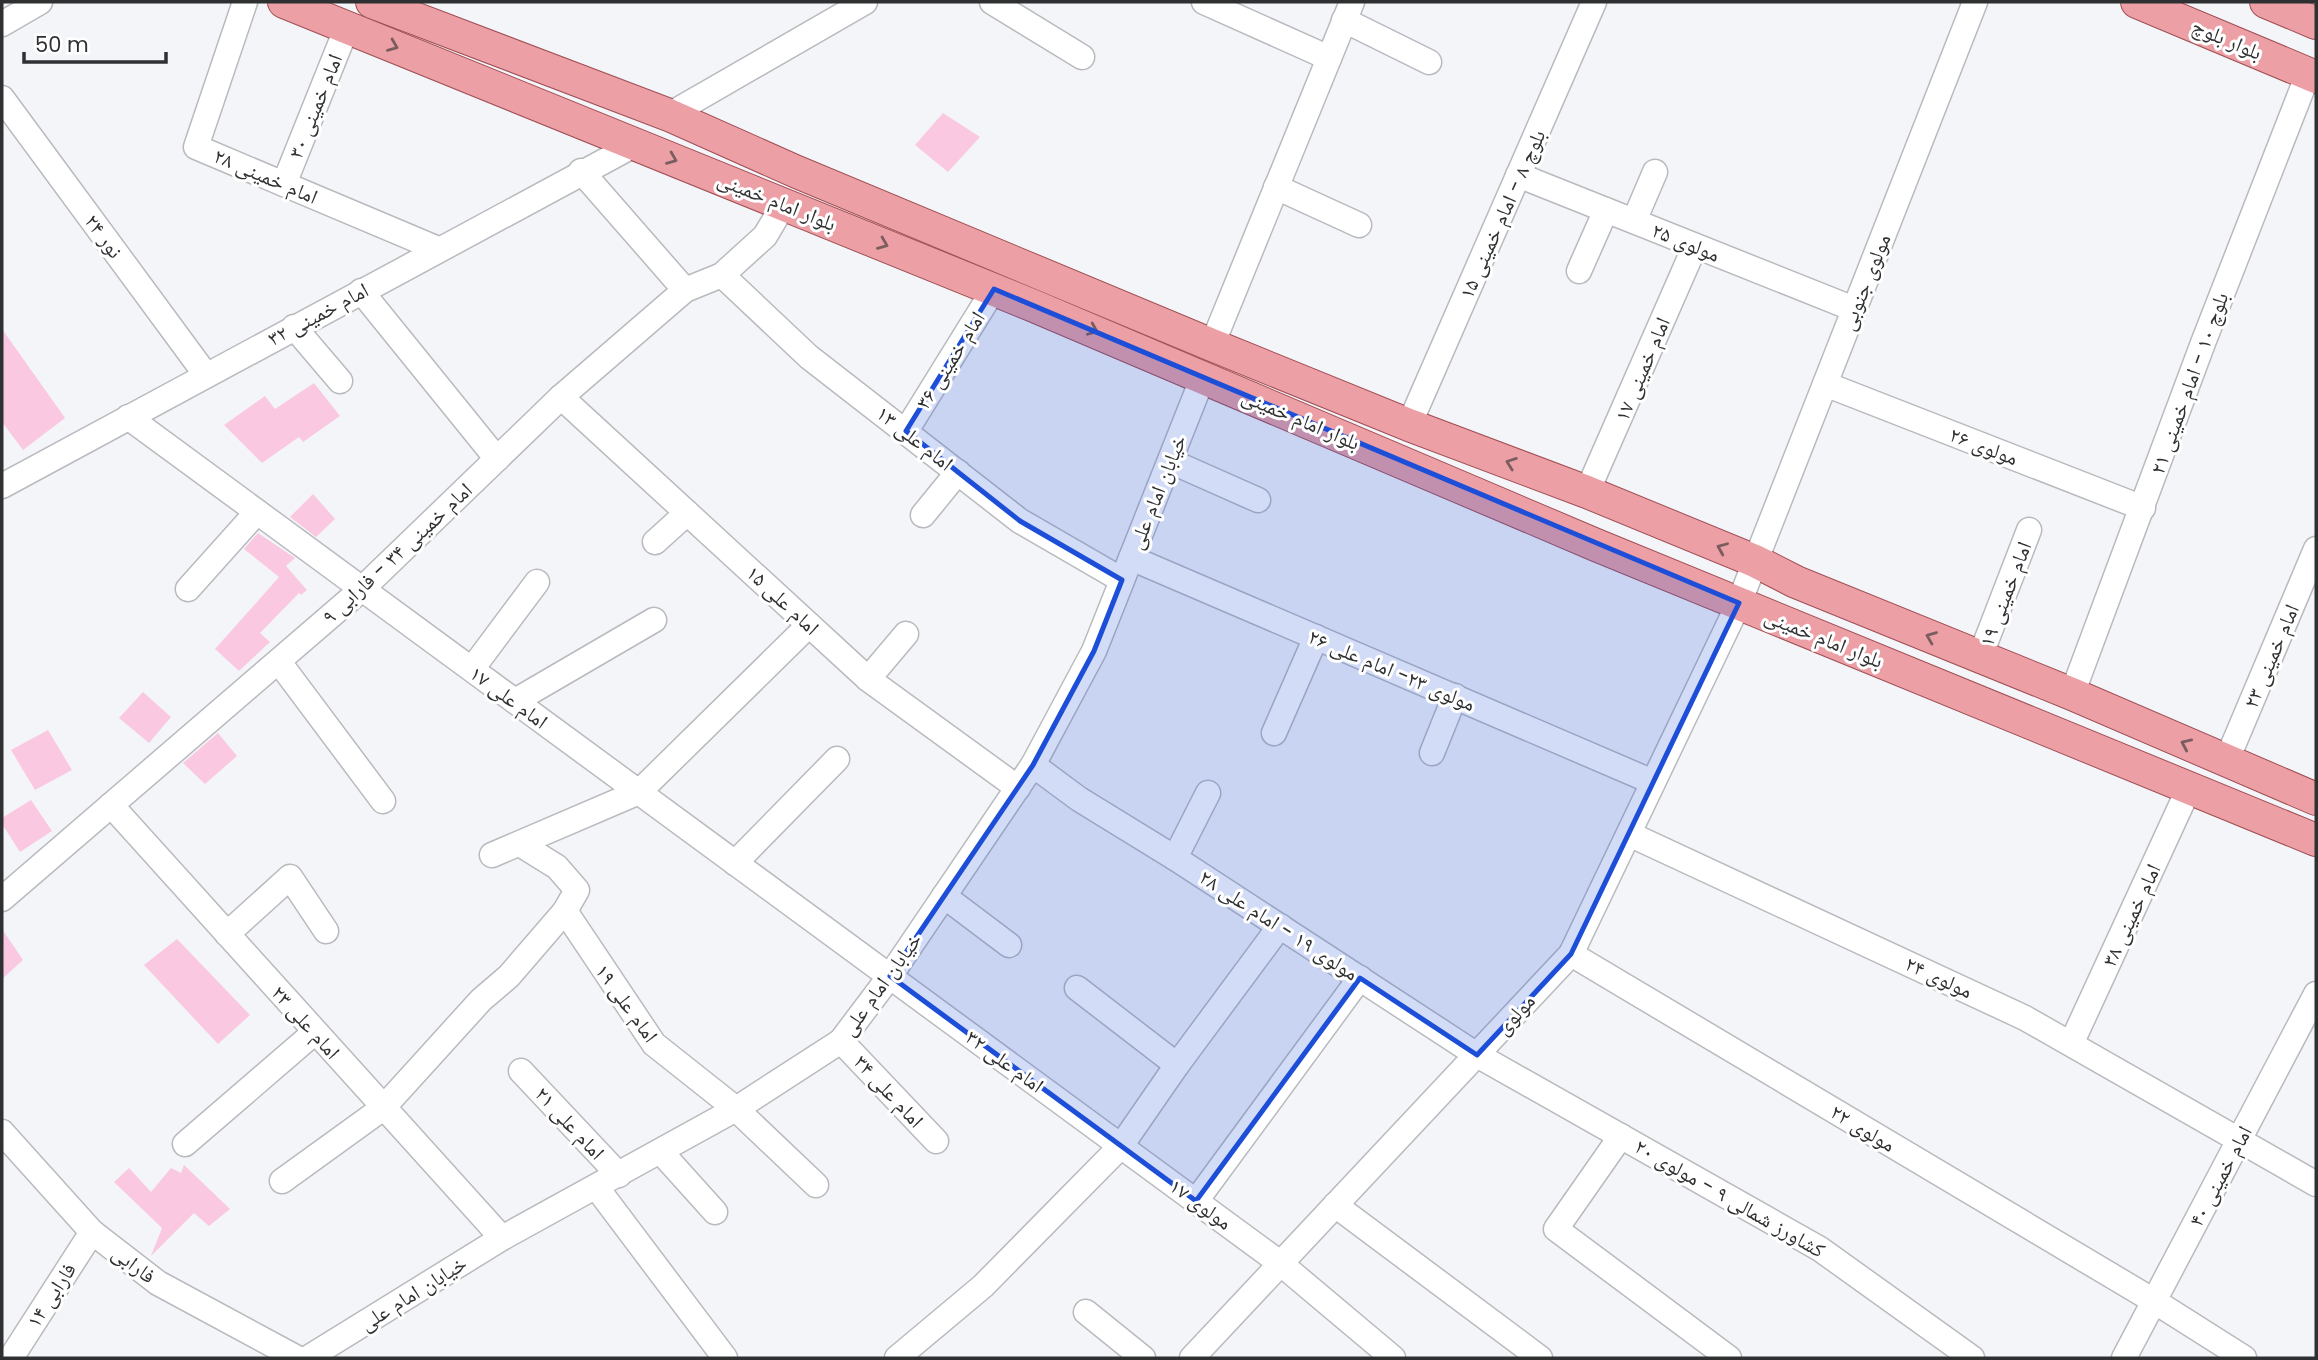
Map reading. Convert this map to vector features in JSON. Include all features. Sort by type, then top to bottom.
[{"type":"main road","name":"بلوار امام خمینی","points":[[284,2],[995,289],[1739,603],[2316,840]]},
{"type":"main road","name":"بلوار امام خمینی","points":[[372,2],[669,115],[797,172],[1212,345],[1755,561],[1796,582],[2072,694],[2316,799]]},
{"type":"main road","name":"بلوار بلوچ","points":[[2137,2],[2312,75]]},
{"type":"main road","points":[[2279,4],[2316,23]]},
{"type":"main road","points":[[1203,377],[1212,345]]},
{"type":"street","points":[[4,23],[24,2]]},
{"type":"street","points":[[4,23],[40,2]]},
{"type":"street","name":"امام خمینی ۲۸","points":[[245,2],[196,147],[438,249]]},
{"type":"street","points":[[669,115],[865,2]]},
{"type":"street","points":[[992,2],[1082,57]]},
{"type":"street","points":[[1204,2],[1329,58]]},
{"type":"street","name":"بلوچ ۸ - امام خمینی ۱۵","points":[[1409,425],[1594,2]]},
{"type":"street","name":"مولوی جنوبی","points":[[1739,603],[1975,2]]},
{"type":"street","points":[[1212,345],[1348,11],[1429,62]]},
{"type":"street","name":"امام خمینی ۳۰","points":[[284,184],[347,27]]},
{"type":"street","name":"بلوچ ۱۰ - امام خمینی ۲۱","points":[[2072,694],[2222,292],[2312,75]]},
{"type":"street","name":"نور ۲۴","points":[[2,98],[206,375]]},
{"type":"street","name":"امام خمینی ۳۲","points":[[2,486],[581,171],[636,144]]},
{"type":"street","points":[[581,171],[685,290]]},
{"type":"street","points":[[1634,221],[1655,172]]},
{"type":"street","name":"مولوی ۲۵","points":[[1518,175],[1854,309]]},
{"type":"street","points":[[1276,187],[1359,225]]},
{"type":"street","name":"امام خمینی ۳۴ - فارابی ۹","points":[[2,897],[362,589],[561,397],[685,290],[722,275],[765,236],[784,204]]},
{"type":"street","points":[[1580,271],[1606,210]]},
{"type":"street","name":"امام خمینی ۱۷","points":[[1587,492],[1695,246]]},
{"type":"street","name":"امام علی ۱۳","points":[[722,275],[809,357],[1020,521],[1127,569]]},
{"type":"street","name":"امام خمینی ۳۶","points":[[906,431],[995,289]]},
{"type":"street","points":[[361,291],[497,459]]},
{"type":"street","points":[[294,327],[340,381]]},
{"type":"street","name":"خیابان امام علی","points":[[308,1358],[502,1238],[608,1182],[736,1109],[841,1041],[890,976],[1033,765],[1094,650],[1203,377]]},
{"type":"street","name":"مولوی ۲۶","points":[[1825,384],[2143,508]]},
{"type":"street","name":"امام علی ۱۵","points":[[561,397],[868,679],[1018,788]]},
{"type":"street","name":"امام علی ۱۷","points":[[128,417],[890,976]]},
{"type":"street","points":[[1170,461],[1258,500]]},
{"type":"street","points":[[923,514],[958,472]]},
{"type":"street","points":[[188,589],[257,512]]},
{"type":"street","points":[[655,542],[687,513]]},
{"type":"street","name":"امام خمینی ۱۹","points":[[1980,657],[2029,530]]},
{"type":"street","name":"امام خمینی ۲۳","points":[[2226,762],[2316,549]]},
{"type":"street","name":"مولوی ۲۳- امام علی ۲۶","points":[[1127,569],[1316,637],[1653,782]]},
{"type":"street","points":[[472,669],[537,582]]},
{"type":"street","name":"مولوی","points":[[1192,1358],[1571,954],[1739,603]]},
{"type":"street","points":[[515,701],[654,620]]},
{"type":"street","points":[[492,855],[639,792],[809,625]]},
{"type":"street","points":[[868,679],[906,634]]},
{"type":"street","points":[[1275,733],[1316,637]]},
{"type":"street","points":[[279,662],[383,801]]},
{"type":"street","points":[[1432,753],[1455,696]]},
{"type":"street","points":[[736,863],[837,760]]},
{"type":"street","name":"مولوی ۱۹ - امام علی ۲۸","points":[[1033,765],[1079,799],[1175,858],[1477,1055]]},
{"type":"street","name":"امام خمینی ۳۸","points":[[2072,1042],[2189,788]]},
{"type":"street","points":[[1175,858],[1208,793]]},
{"type":"street","name":"امام علی ۲۳","points":[[111,805],[502,1238]]},
{"type":"street","name":"مولوی ۲۴","points":[[1629,834],[2072,1042],[2316,1184]]},
{"type":"street","points":[[282,1181],[383,1108],[481,1000],[509,976],[565,911],[577,890],[557,867],[520,844]]},
{"type":"street","points":[[227,934],[290,877],[326,931]]},
{"type":"street","points":[[944,896],[1009,945]]},
{"type":"street","name":"امام علی ۱۹","points":[[565,911],[654,1044],[736,1109],[816,1185]]},
{"type":"street","points":[[897,1358],[983,1286],[1121,1146],[1280,926]]},
{"type":"street","name":"مولوی ۲۲","points":[[1571,954],[2154,1301],[2244,1358]]},
{"type":"street","name":"امام علی ۳۲","points":[[890,976],[1121,1146]]},
{"type":"street","points":[[1196,1201],[1360,978]]},
{"type":"street","points":[[1077,988],[1177,1065]]},
{"type":"street","name":"امام خمینی ۴۰","points":[[2124,1358],[2316,994]]},
{"type":"street","points":[[185,1144],[315,1032]]},
{"type":"street","name":"امام علی ۳۴","points":[[841,1041],[936,1141]]},
{"type":"street","name":"کشاورز شمالی ۹ - مولوی ۲۰","points":[[1477,1055],[1821,1248],[1972,1358]]},
{"type":"street","name":"امام علی ۲۱","points":[[521,1071],[608,1182],[724,1358]]},
{"type":"street","name":"فارابی","points":[[2,1132],[92,1232],[158,1283],[297,1358]]},
{"type":"street","points":[[1621,1136],[1556,1229],[1729,1358]]},
{"type":"street","name":"مولوی ۱۷","points":[[1121,1146],[1280,1263],[1393,1358]]},
{"type":"street","points":[[661,1152],[715,1212]]},
{"type":"street","points":[[1335,1205],[1540,1358]]},
{"type":"street","name":"فارابی ۱۴","points":[[11,1358],[92,1232]]},
{"type":"street","points":[[1086,1312],[1143,1358]]},
{"type":"highlighted area","points":[[994,289],[1739,603],[1571,954],[1477,1055],[1360,978],[1196,1201],[890,976],[1033,765],[1094,651],[1122,580],[1020,521],[906,431]]},
{"type":"building","points":[[943,113],[980,137],[948,172],[915,145]]},
{"type":"building","points":[[2,329],[65,418],[23,450],[2,422]]},
{"type":"building","points":[[314,383],[340,416],[303,442],[299,437],[262,463],[224,425],[265,396],[275,409]]},
{"type":"building","points":[[313,494],[335,519],[316,537],[290,517]]},
{"type":"building","points":[[258,533],[295,558],[286,566],[307,590],[301,595],[299,593],[260,633],[270,642],[239,671],[215,649],[279,577],[244,549]]},
{"type":"building","points":[[143,692],[171,717],[149,743],[119,718]]},
{"type":"building","points":[[48,730],[72,770],[35,790],[11,750]]},
{"type":"building","points":[[218,733],[237,756],[205,784],[183,763]]},
{"type":"building","points":[[31,800],[52,831],[20,852],[2,824],[2,818]]},
{"type":"building","points":[[2,929],[23,960],[2,979]]},
{"type":"building","points":[[177,939],[250,1015],[218,1044],[144,965]]},
{"type":"building","points":[[184,1165],[230,1209],[209,1226],[194,1213],[151,1256],[162,1228],[114,1182],[129,1168],[151,1192],[171,1168],[181,1173]]}]
